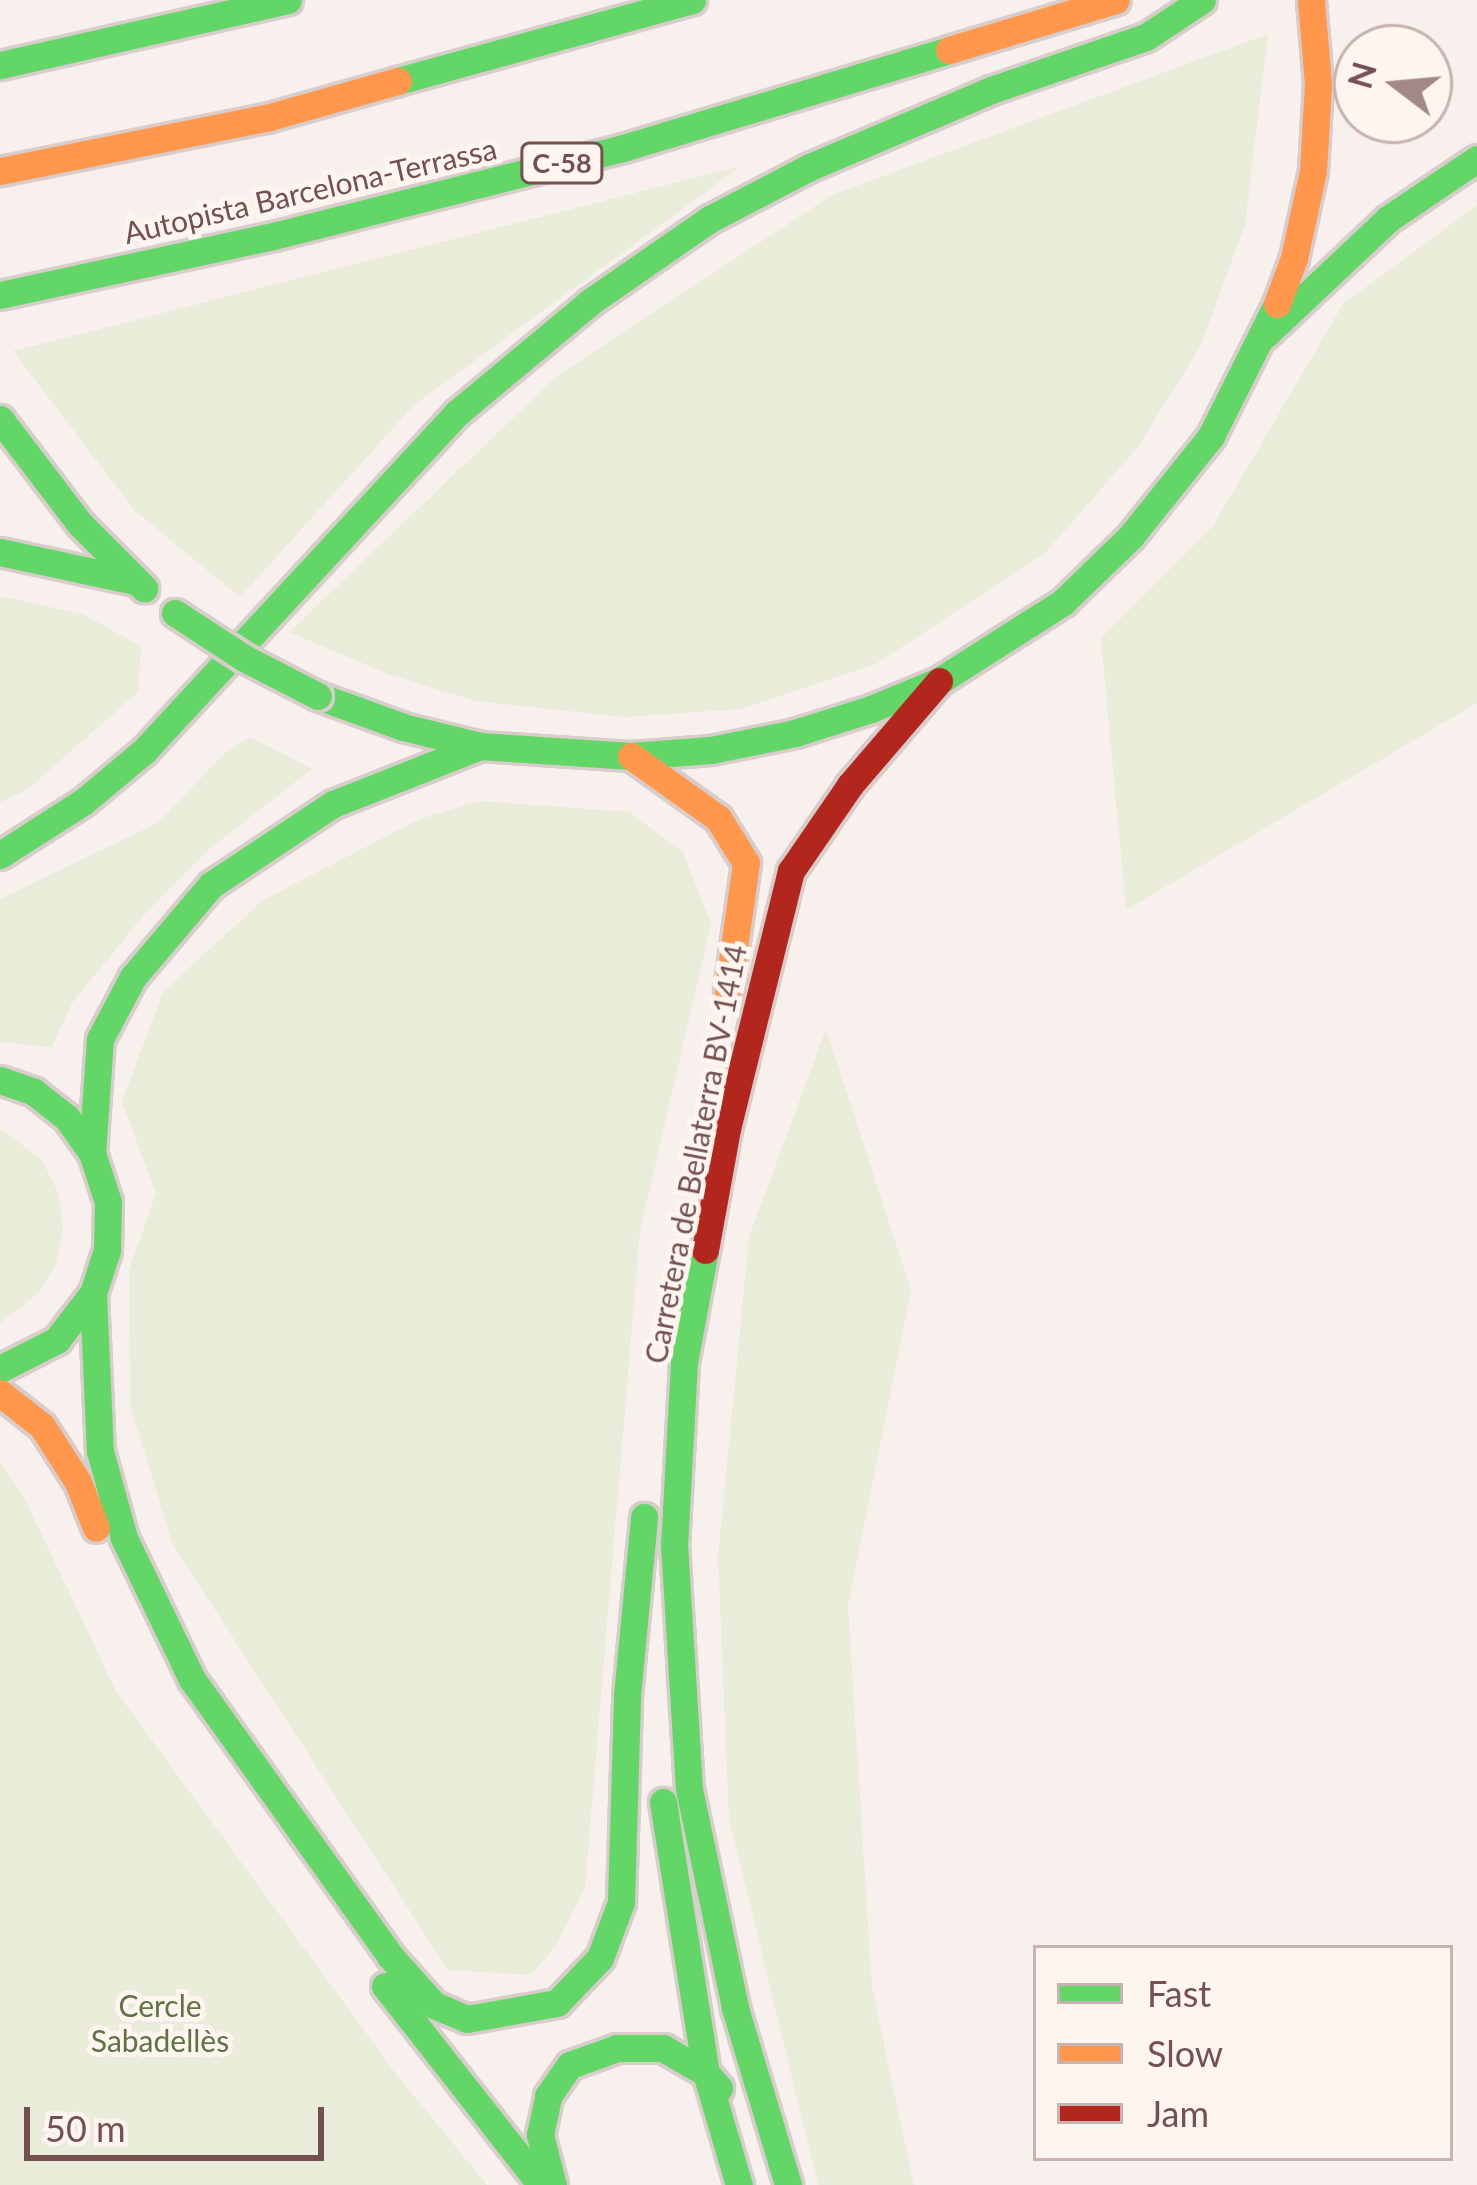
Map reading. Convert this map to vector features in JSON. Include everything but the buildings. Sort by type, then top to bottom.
[{"type":"main road","points":[[0,65],[288,0]]},
{"type":"main road","points":[[0,171],[266,118],[692,0]]},
{"type":"main road","name":"Autopista Barcelona-Terrassa","points":[[0,295],[274,236],[623,148],[1116,0]]},
{"type":"main road","points":[[0,855],[83,802],[144,752],[457,413],[590,302],[710,219],[810,167],[991,90],[1145,37],[1202,0]]},
{"type":"main road","points":[[0,419],[80,524],[135,581],[244,658],[318,696],[403,727],[480,746],[631,756],[711,750],[795,733],[939,681],[1063,602],[1131,536],[1211,436],[1265,335],[1294,258],[1313,171],[1318,83],[1311,0]]},
{"type":"main road","points":[[1265,335],[1388,219],[1477,159]]},
{"type":"main road","points":[[0,552],[135,581]]},
{"type":"main road","name":"Carretera de Bellaterra BV-1414","points":[[788,2185],[735,2008],[689,1789],[674,1544],[684,1362],[727,1129],[791,871],[850,785],[939,681]]},
{"type":"main road","points":[[92,1153],[92,1099],[100,1040],[134,977],[211,886],[333,804],[480,746]]},
{"type":"main road","name":"Carretera de Bellaterra BV-1414","points":[[631,756],[700,800],[718,818],[746,863],[739,942],[724,1010]]},
{"type":"main road","points":[[0,1080],[34,1092],[67,1118],[92,1153],[108,1202],[107,1250],[93,1293],[95,1415],[124,1538],[192,1679],[390,1957],[434,2005],[467,2020],[557,2002],[600,1958],[621,1902],[627,1695],[645,1505],[655,1715]]},
{"type":"main road","name":"Carretera de Bellaterra BV-1414","points":[[694,1148],[704,1102]]},
{"type":"main road","name":"Carretera de Bellaterra BV-1414","points":[[650,1445],[658,1350],[674,1261]]},
{"type":"main road","points":[[0,1370],[57,1340],[93,1293]]},
{"type":"main road","points":[[0,1393],[42,1426],[78,1482],[118,1584],[173,1692],[404,2012],[541,2185]]},
{"type":"main road","points":[[660,1780],[706,2074],[739,2185]]},
{"type":"main road","points":[[553,2185],[540,2135],[548,2096],[570,2065],[617,2048],[663,2048],[706,2074],[745,2118],[764,2185]]},
{"type":"green space","points":[[1268,34],[1245,225],[1200,347],[1137,448],[1046,552],[876,664],[741,709],[624,717],[475,701],[388,674],[289,632],[556,377],[832,195]]},
{"type":"green space","points":[[741,166],[414,405],[240,597],[135,511],[13,351]]},
{"type":"green space","points":[[1477,205],[1477,703],[1126,910],[1101,638],[1213,526],[1343,304]]},
{"type":"green space","points":[[0,596],[82,614],[141,646],[138,692],[27,790],[0,802]]},
{"type":"green space","points":[[250,737],[312,769],[208,850],[143,916],[72,1003],[52,1047],[0,1042],[0,899],[158,823],[224,754]]},
{"type":"green space","points":[[480,801],[629,812],[683,852],[711,924],[640,1231],[585,1888],[555,1947],[531,1975],[448,1970],[173,1545],[130,1405],[129,1270],[156,1193],[122,1102],[163,992],[263,900],[420,819]]},
{"type":"green space","points":[[826,1029],[911,1290],[848,1605],[872,1988],[914,2185],[818,2185],[729,1818],[718,1557],[749,1237]]},
{"type":"green space","points":[[0,1128],[42,1160],[58,1192],[63,1227],[57,1262],[39,1293],[0,1323]]},
{"type":"green space","name":"Cercle Sabadellès","points":[[0,1462],[23,1495],[116,1691],[396,2074],[487,2185],[0,2185]]},
{"type":"traffic: fast","points":[[0,65],[288,0]]},
{"type":"traffic: fast","points":[[398,81],[692,0]]},
{"type":"traffic: fast","points":[[0,855],[83,802],[144,751],[457,413],[590,302],[710,219],[810,167],[991,90],[1146,37],[1202,0]]},
{"type":"traffic: fast","points":[[0,295],[273,236],[623,148],[949,50]]},
{"type":"traffic: fast","points":[[1265,335],[1388,219],[1477,159]]},
{"type":"traffic: fast","points":[[318,696],[403,727],[480,746],[631,756],[711,750],[795,733],[871,709],[939,681],[1063,602],[1131,536],[1211,436],[1277,304]]},
{"type":"traffic: fast","points":[[0,419],[80,524],[144,588]]},
{"type":"traffic: fast","points":[[0,552],[135,581]]},
{"type":"traffic: fast","points":[[175,613],[244,658],[318,696]]},
{"type":"traffic: fast","points":[[92,1153],[100,1039],[133,977],[211,885],[333,804],[480,746]]},
{"type":"traffic: fast","points":[[0,1080],[34,1092],[67,1118],[92,1153],[108,1202],[107,1250],[93,1293],[57,1340],[0,1369]]},
{"type":"traffic: fast","points":[[705,1250],[684,1362],[674,1544],[689,1789],[735,2008],[788,2185]]},
{"type":"traffic: fast","points":[[93,1293],[100,1451],[124,1538],[192,1679],[390,1956],[434,2005],[467,2019],[557,2003],[600,1958],[621,1902],[627,1695],[644,1517]]},
{"type":"traffic: fast","points":[[663,1802],[706,2073],[739,2185]]},
{"type":"traffic: fast","points":[[385,1986],[541,2185]]},
{"type":"traffic: fast","points":[[553,2185],[540,2135],[548,2096],[570,2065],[617,2048],[663,2048],[706,2073],[719,2088]]},
{"type":"traffic: slow","points":[[949,50],[1116,0]]},
{"type":"traffic: slow","points":[[1277,304],[1294,258],[1313,171],[1318,84],[1311,0]]},
{"type":"traffic: slow","points":[[0,171],[266,118],[398,81]]},
{"type":"traffic: slow","points":[[631,756],[718,818],[746,863],[728,990]]},
{"type":"traffic: slow","points":[[0,1393],[42,1426],[78,1482],[96,1528]]},
{"type":"traffic: jam","points":[[705,1250],[727,1129],[791,871],[850,785],[939,681]]}]
